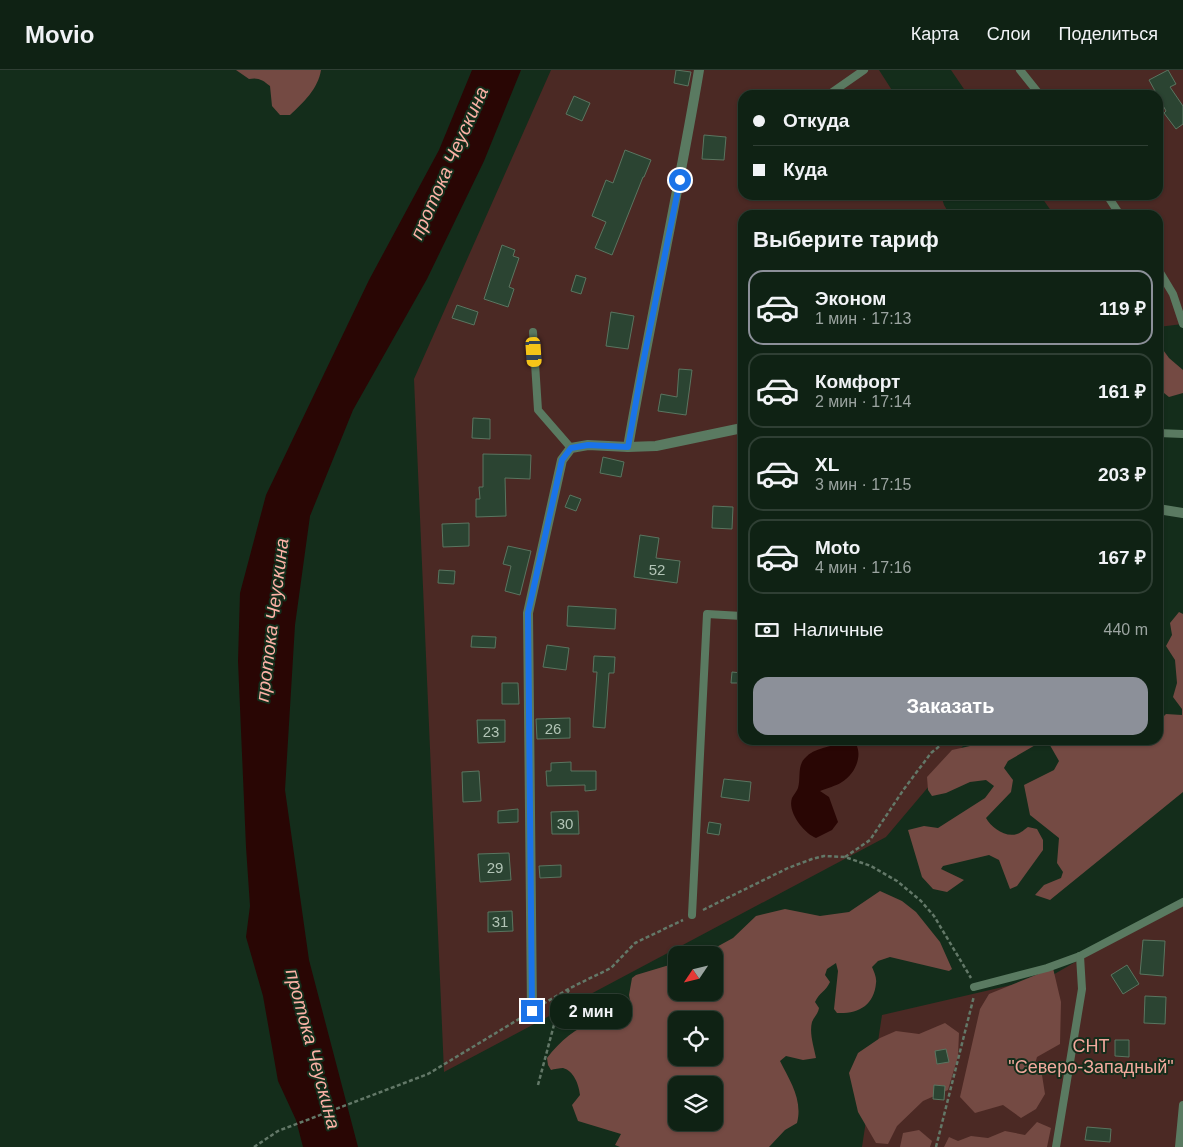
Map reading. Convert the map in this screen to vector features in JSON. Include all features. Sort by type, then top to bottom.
[{"type":"street","points":[[628,447],[687,145],[699,70]]},
{"type":"street","points":[[532,1011],[528,613],[562,460],[571,448],[588,445],[656,446],[738,429]]},
{"type":"street","points":[[1163,511],[1183,513]]},
{"type":"lane","points":[[836,90],[864,70]]},
{"type":"lane","points":[[1020,70],[1036,90]]},
{"type":"lane","points":[[1163,277],[1173,294],[1183,324]]},
{"type":"lane","points":[[533,332],[538,410],[571,448]]},
{"type":"lane","points":[[1163,433],[1183,434]]},
{"type":"lane","points":[[692,915],[707,614],[738,616]]},
{"type":"lane","points":[[974,987],[1047,968],[1080,956],[1183,902]]},
{"type":"lane","points":[[1056,1147],[1082,989],[1080,956]]},
{"type":"lane","points":[[1179,1147],[1183,1105]]},
{"type":"path","points":[[844,857],[870,840],[904,789],[931,753],[941,745]]},
{"type":"path","points":[[254,1147],[278,1131],[428,1074],[570,988],[611,968],[636,943],[788,868],[824,856],[844,857],[871,866],[897,881],[921,901],[934,916],[971,976],[974,998],[936,1147]]},
{"type":"path","points":[[538,1085],[559,1006],[570,988]]},
{"type":"green space","points":[[551,70],[879,70],[892,90],[738,90],[738,200],[942,200],[947,210],[738,210],[738,745],[964,745],[886,837],[681,946],[668,946],[668,953],[444,1072],[414,379]]},
{"type":"green space","points":[[951,70],[1183,70],[1183,324],[1163,326],[1163,210],[1050,210],[1044,200],[1163,200],[1163,90],[965,90]]},
{"type":"green space","name":"СНТ \"Северо-Западный\"","points":[[1183,900],[1183,1147],[862,1147],[882,1015],[1051,976]]},
{"type":"shaded area","points":[[236,70],[321,70],[317,83],[305,100],[290,115],[280,115],[272,106],[270,86],[255,78],[249,79]]},
{"type":"shaded area","points":[[1163,350],[1183,370],[1183,393],[1169,397],[1164,393]]},
{"type":"shaded area","points":[[1179,612],[1183,614],[1183,792],[1050,900],[1035,895],[1044,885],[1061,878],[1063,872],[1057,863],[1059,838],[1030,815],[1024,785],[1054,770],[1059,761],[1050,745],[1163,745],[1163,717],[1166,714],[1182,715],[1182,709],[1173,697],[1177,683],[1175,660],[1166,646],[1172,635],[1170,623]]},
{"type":"shaded area","points":[[1035,745],[1008,761],[1004,768],[1013,780],[1011,792],[986,818],[995,828],[1003,833],[1012,835],[1028,827],[1037,829],[1043,840],[1043,850],[1017,886],[1010,889],[999,860],[989,855],[943,866],[941,869],[964,880],[947,892],[933,889],[922,877],[908,830],[924,826],[938,828],[985,798],[994,786],[986,780],[970,782],[946,793],[932,796],[928,790],[927,777],[952,750],[970,746]]},
{"type":"shaded area","points":[[880,891],[902,901],[916,912],[940,942],[952,969],[949,971],[890,957],[878,961],[872,967],[876,981],[872,998],[864,1007],[858,1010],[837,1013],[834,1009],[838,971],[836,963],[827,969],[825,975],[830,982],[815,1002],[819,1008],[811,1026],[816,1058],[803,1060],[786,1056],[780,1061],[797,1099],[797,1123],[785,1130],[769,1147],[620,1147],[615,1145],[621,1134],[578,1121],[572,1105],[580,1095],[575,1079],[570,1072],[563,1068],[551,1070],[547,1058],[563,1040],[575,1031],[596,1022],[600,1027],[605,1026],[624,1013],[631,1006],[629,995],[632,978],[636,975],[668,965],[668,1001],[723,1001],[723,946],[718,946],[733,938],[756,916],[785,909],[820,916],[849,912]]},
{"type":"shaded area","points":[[1053,968],[1061,1002],[1060,1044],[1037,1057],[1035,1064],[1042,1075],[1045,1094],[1036,1109],[1021,1118],[1003,1105],[975,1113],[960,1097],[980,1009],[989,994]]},
{"type":"shaded area","points":[[945,1023],[959,1033],[958,1056],[948,1090],[923,1101],[897,1126],[888,1144],[876,1143],[858,1112],[849,1073],[858,1053],[880,1038],[896,1031],[919,1034]]},
{"type":"shaded area","points":[[1037,1122],[1051,1128],[1047,1147],[944,1147],[949,1137],[958,1141],[971,1136],[988,1138],[1005,1131],[1025,1135]]},
{"type":"shaded area","points":[[919,1130],[932,1141],[930,1147],[900,1147],[903,1133]]},
{"type":"water","name":"протока Чеускина","points":[[472,70],[521,70],[484,161],[427,279],[353,410],[310,516],[295,625],[285,790],[309,960],[358,1147],[303,1147],[296,1120],[278,1081],[263,996],[246,937],[250,906],[238,661],[240,593],[266,495],[369,280],[439,150]]},
{"type":"water","points":[[836,745],[856,745],[858,760],[854,770],[846,779],[837,785],[820,791],[829,797],[838,822],[832,830],[816,838],[802,827],[794,815],[791,804],[798,788],[800,768],[803,761],[813,752]]},
{"type":"building","points":[[676,70],[691,72],[688,86],[674,83]]},
{"type":"building","points":[[1168,70],[1176,84],[1170,87],[1183,106],[1183,124],[1176,129],[1164,113],[1166,111],[1163,106],[1163,90],[1154,90],[1149,80]]},
{"type":"building","points":[[574,96],[590,103],[582,121],[566,114]]},
{"type":"building","points":[[704,135],[726,137],[724,160],[702,159]]},
{"type":"building","points":[[625,150],[651,160],[612,255],[595,248],[606,222],[592,216],[606,180],[613,183]]},
{"type":"building","points":[[502,245],[515,250],[513,256],[519,258],[509,287],[514,289],[508,307],[484,299]]},
{"type":"building","points":[[576,275],[586,278],[581,294],[571,291]]},
{"type":"building","points":[[457,305],[478,312],[474,325],[452,318]]},
{"type":"building","points":[[611,312],[634,316],[628,349],[606,346]]},
{"type":"building","points":[[679,369],[692,370],[686,415],[658,411],[661,394],[677,397]]},
{"type":"building","points":[[473,418],[490,419],[490,439],[472,438]]},
{"type":"building","points":[[483,454],[531,455],[530,479],[505,478],[506,516],[476,517],[476,499],[480,499],[479,487],[483,487]]},
{"type":"building","points":[[603,457],[624,462],[621,477],[600,473]]},
{"type":"building","points":[[570,495],[581,499],[576,511],[565,507]]},
{"type":"building","points":[[713,506],[733,507],[732,529],[712,528]]},
{"type":"building","points":[[469,523],[469,546],[443,547],[442,524]]},
{"type":"building","points":[[640,535],[659,538],[656,558],[680,561],[677,583],[634,577]]},
{"type":"building","points":[[508,546],[531,551],[520,595],[505,591],[511,566],[503,564]]},
{"type":"building","points":[[439,570],[455,571],[454,584],[438,583]]},
{"type":"building","points":[[568,606],[616,609],[615,629],[567,626]]},
{"type":"building","points":[[472,636],[496,637],[495,648],[471,647]]},
{"type":"building","points":[[547,645],[569,648],[566,670],[543,667]]},
{"type":"building","points":[[594,656],[615,657],[614,673],[609,673],[605,728],[593,727],[597,672],[593,672]]},
{"type":"building","points":[[732,672],[738,673],[738,683],[731,683]]},
{"type":"building","points":[[502,683],[518,683],[519,704],[502,704]]},
{"type":"building","points":[[570,718],[570,738],[537,739],[536,719]]},
{"type":"building","points":[[477,720],[505,720],[505,742],[478,743]]},
{"type":"building","points":[[571,762],[571,771],[596,771],[596,790],[585,791],[585,785],[547,786],[546,771],[551,771],[551,763]]},
{"type":"building","points":[[479,771],[481,801],[463,802],[462,772]]},
{"type":"building","points":[[724,779],[751,782],[749,801],[721,797]]},
{"type":"building","points":[[518,809],[518,822],[498,823],[498,811]]},
{"type":"building","points":[[578,811],[579,834],[552,834],[551,812]]},
{"type":"building","points":[[709,822],[721,824],[719,835],[707,833]]},
{"type":"building","points":[[509,853],[511,880],[480,882],[478,854]]},
{"type":"building","points":[[561,865],[561,877],[540,878],[539,866]]},
{"type":"building","points":[[512,911],[513,931],[488,932],[488,912]]},
{"type":"building","points":[[1143,940],[1165,941],[1163,976],[1140,974]]},
{"type":"building","points":[[1127,965],[1139,984],[1123,994],[1111,975]]},
{"type":"building","points":[[1145,996],[1166,997],[1165,1024],[1144,1023]]},
{"type":"building","points":[[1115,1040],[1129,1040],[1129,1057],[1115,1056]]},
{"type":"building","points":[[946,1049],[949,1062],[937,1064],[935,1051]]},
{"type":"building","points":[[934,1085],[945,1086],[944,1100],[933,1099]]},
{"type":"building","points":[[1087,1127],[1111,1129],[1110,1142],[1085,1140]]},
{"type":"route","points":[[532,1011],[528,613],[562,460],[571,448],[588,445],[628,447],[680,180]]}]
